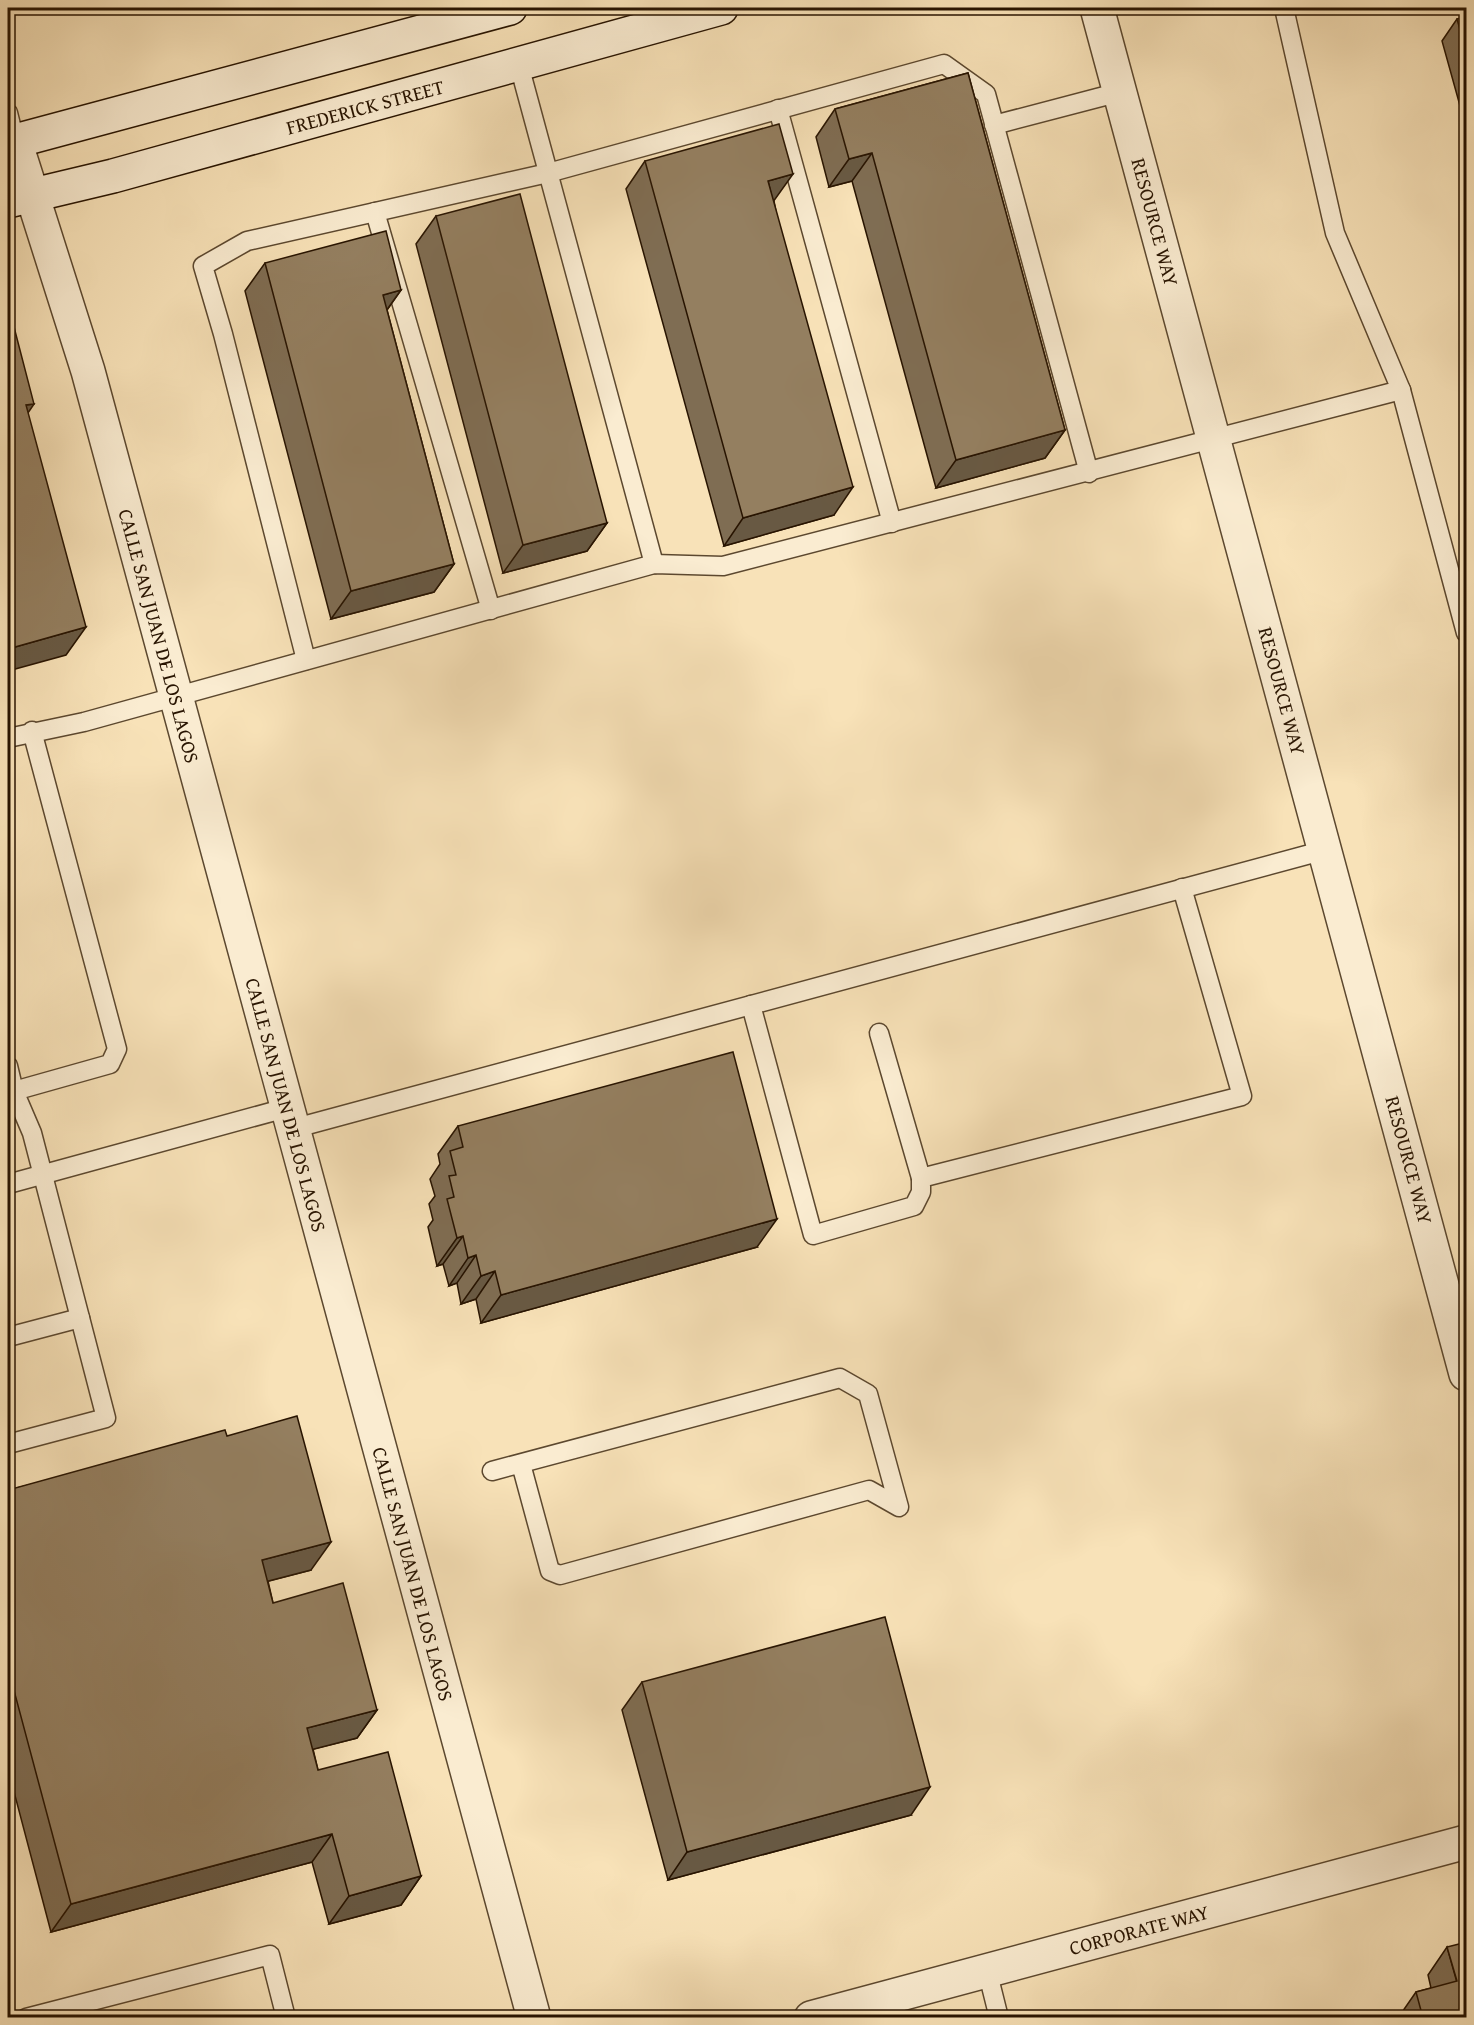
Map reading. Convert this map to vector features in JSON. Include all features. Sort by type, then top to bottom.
[{"type":"street","points":[[10,132],[510,8]]},
{"type":"street","name":"FREDERICK STREET","points":[[19,198],[124,172],[722,8]]},
{"type":"street","name":"RESOURCE WAY","points":[[1097,8],[1467,1374]]},
{"type":"street","name":"CALLE SAN JUAN DE LOS LAGOS","points":[[10,132],[19,198],[88,371],[534,2018]]},
{"type":"street","name":"CORPORATE WAY","points":[[811,2018],[1467,1842]]},
{"type":"lane","points":[[1284,8],[1335,233],[1401,390],[1467,633]]},
{"type":"lane","points":[[306,660],[223,334],[202,266],[247,241],[548,173],[944,64],[986,94],[1089,473]]},
{"type":"lane","points":[[519,65],[654,564]]},
{"type":"lane","points":[[994,125],[1120,92]]},
{"type":"lane","points":[[778,109],[892,523]]},
{"type":"lane","points":[[375,212],[491,610]]},
{"type":"lane","points":[[8,738],[32,731],[84,722],[654,564],[723,567],[1214,441],[1401,390]]},
{"type":"lane","points":[[14,1091],[110,1064],[117,1049],[32,731]]},
{"type":"lane","points":[[8,1184],[751,1005],[1325,850]]},
{"type":"lane","points":[[921,1178],[1242,1096],[1182,888]]},
{"type":"lane","points":[[751,1005],[813,1235],[914,1206],[921,1192],[921,1178],[879,1033]]},
{"type":"lane","points":[[8,1066],[14,1091],[32,1132],[106,1418],[8,1444]]},
{"type":"lane","points":[[8,1337],[80,1318]]},
{"type":"lane","points":[[492,1471],[840,1378],[868,1394],[899,1507],[869,1490],[560,1575],[550,1571],[521,1464]]},
{"type":"lane","points":[[26,2018],[270,1955],[286,2018]]},
{"type":"lane","points":[[987,1970],[999,2018]]},
{"type":"building","points":[[1467,17],[1467,54],[1457,19]]},
{"type":"building","points":[[968,73],[1065,430],[956,460],[872,153],[849,159],[835,109]]},
{"type":"building","points":[[779,124],[793,174],[768,181],[853,487],[743,518],[645,161]]},
{"type":"building","points":[[520,194],[607,523],[523,545],[436,216]]},
{"type":"building","points":[[386,231],[401,290],[383,295],[454,564],[351,591],[265,263]]},
{"type":"building","points":[[14,327],[34,404],[26,405],[86,627],[8,649],[8,328]]},
{"type":"building","points":[[733,1052],[777,1219],[501,1295],[495,1271],[481,1276],[476,1255],[468,1258],[463,1236],[457,1238],[447,1199],[454,1197],[449,1176],[456,1175],[450,1151],[463,1147],[458,1126]]},
{"type":"building","points":[[297,1416],[331,1542],[262,1560],[273,1603],[343,1583],[377,1710],[307,1728],[318,1770],[388,1752],[421,1876],[349,1896],[332,1834],[71,1904],[8,1668],[8,1490],[225,1430],[227,1436]]},
{"type":"building","points":[[885,1617],[930,1787],[687,1852],[642,1682]]},
{"type":"building","points":[[1467,1942],[1467,2018],[1423,2018],[1416,1992],[1457,1981],[1447,1947]]}]
